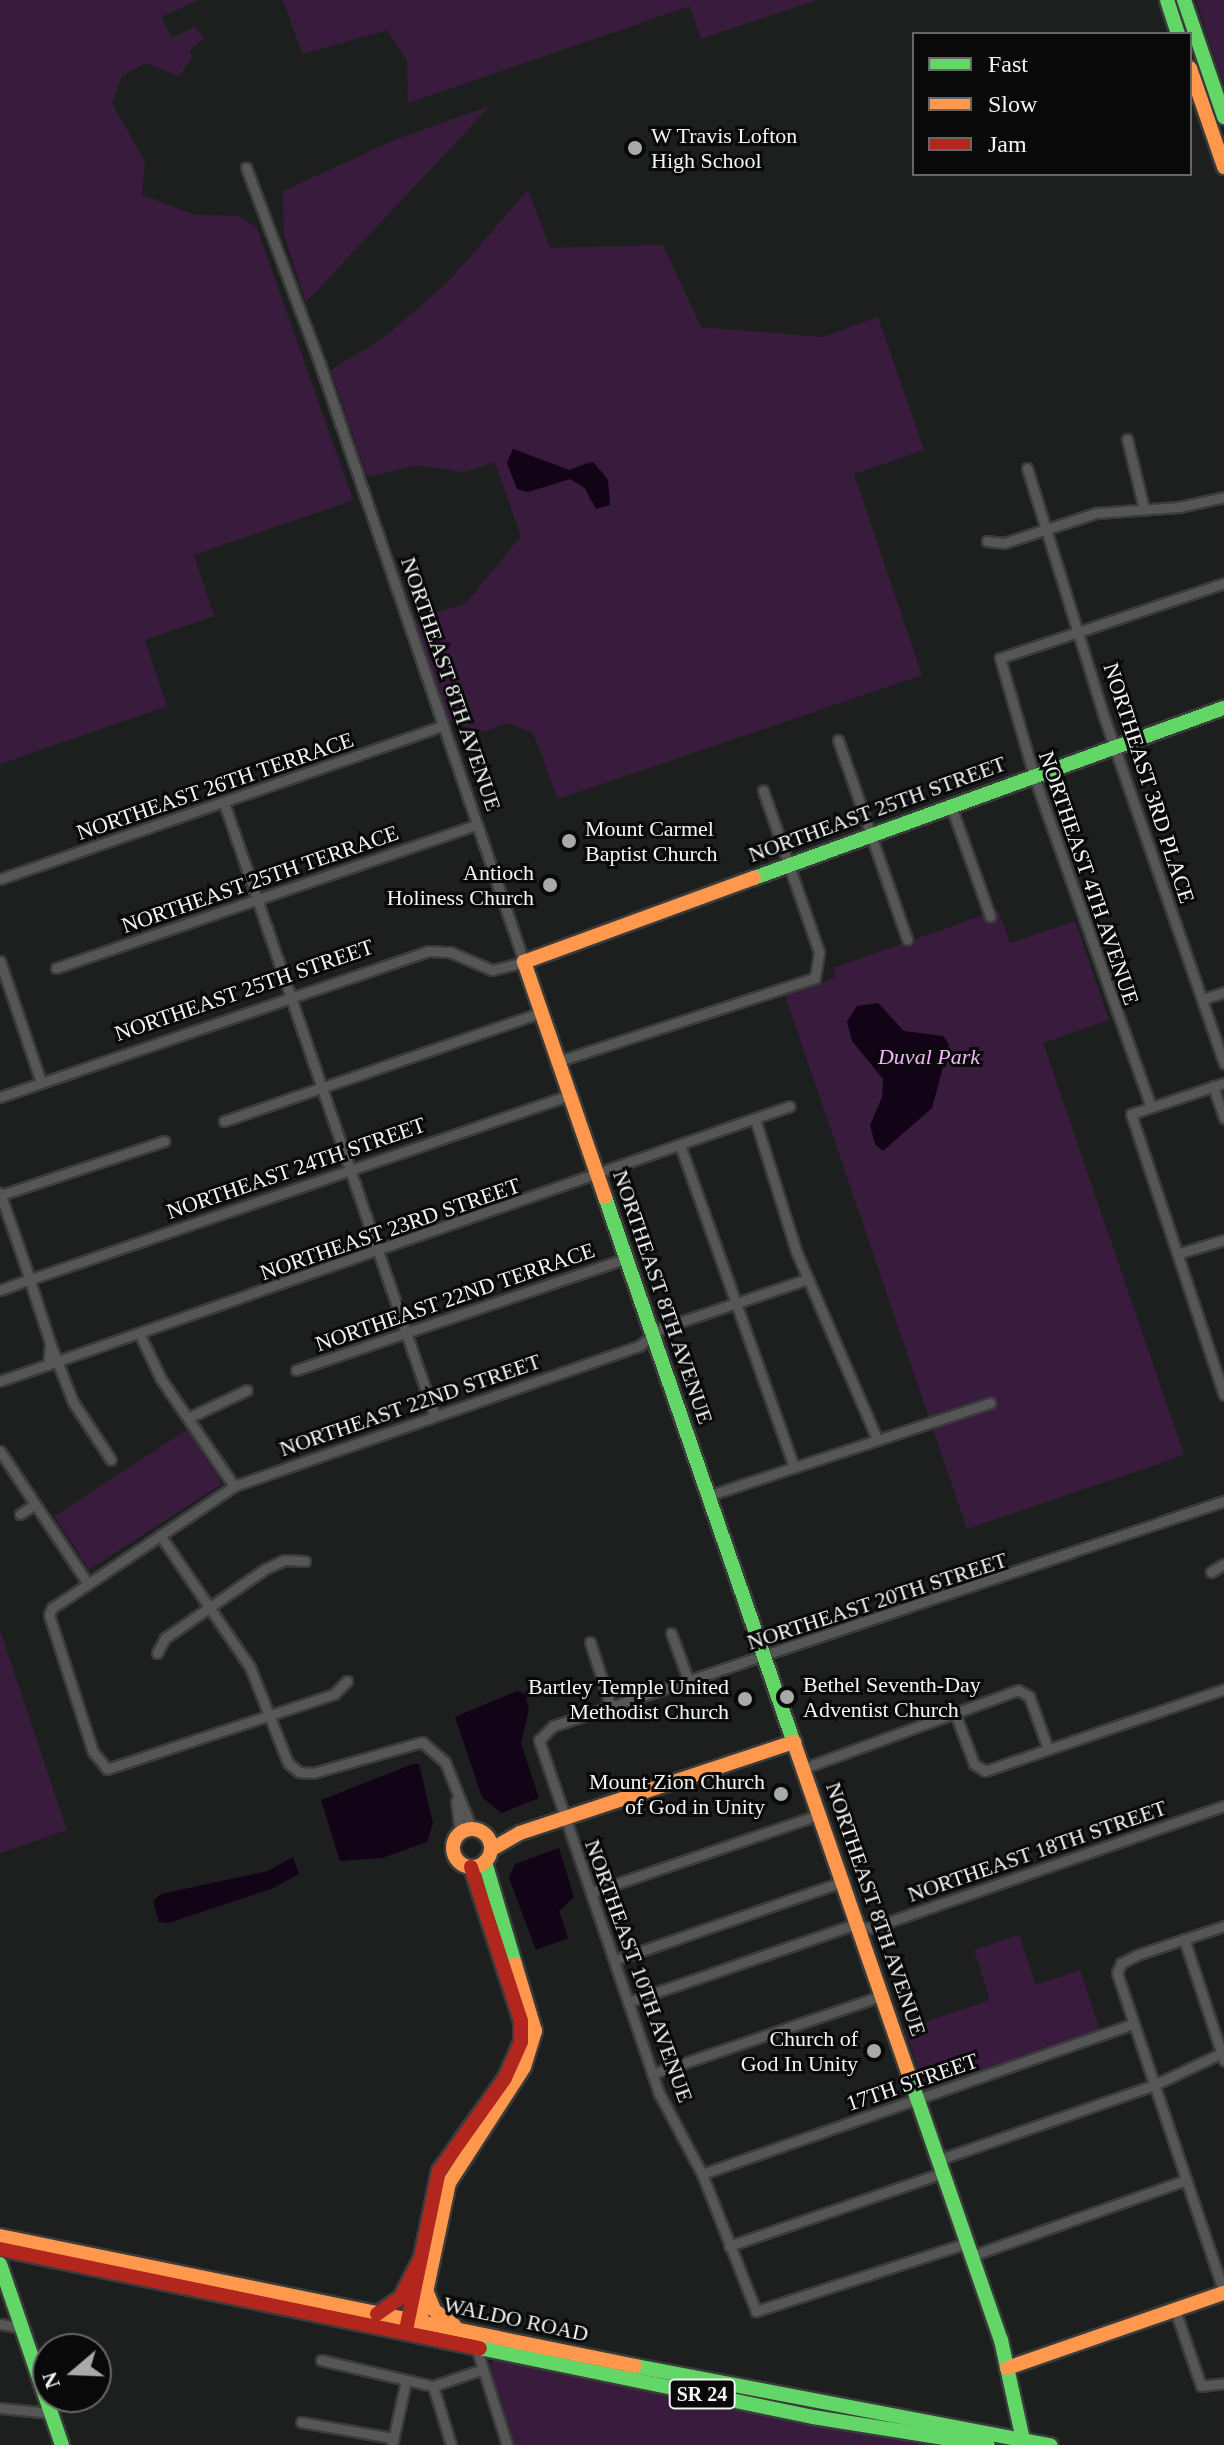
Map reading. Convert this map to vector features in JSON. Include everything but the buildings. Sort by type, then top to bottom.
[{"type":"main road","points":[[1167,0],[1177,32]]},
{"type":"main road","points":[[1184,0],[1224,117]]},
{"type":"main road","points":[[1192,74],[1224,167]]},
{"type":"main road","points":[[1199,94],[1214,89]]},
{"type":"main road","name":"NORTHEAST 25TH STREET","points":[[524,962],[868,835],[1223,710]]},
{"type":"main road","name":"NORTHEAST 8TH AVENUE","points":[[524,962],[707,1496],[884,1995],[916,2100],[1007,2368],[1024,2443]]},
{"type":"main road","points":[[413,2327],[426,2290],[449,2183],[515,2060],[521,2021],[484,1854],[466,1831],[455,1854],[484,1854],[520,1833],[794,1742]]},
{"type":"main road","points":[[413,2327],[419,2262],[439,2171],[482,2117]]},
{"type":"main road","name":"WALDO ROAD","points":[[0,2236],[377,2314],[476,2347],[813,2417],[988,2445]]},
{"type":"main road","name":"WALDO ROAD","points":[[0,2249],[413,2327],[463,2330],[1024,2443],[1051,2445]]},
{"type":"main road","points":[[377,2314],[401,2297],[419,2262]]},
{"type":"main road","points":[[0,2264],[32,2355]]},
{"type":"main road","points":[[426,2290],[434,2310],[463,2330]]},
{"type":"main road","points":[[1007,2368],[1224,2293]]},
{"type":"main road","points":[[51,2413],[62,2445]]},
{"type":"main road","name":"WALDO ROAD","points":[[1000,2445],[1024,2443]]},
{"type":"street","name":"NORTHEAST 8TH AVENUE","points":[[246,167],[317,355],[524,962]]},
{"type":"street","points":[[1127,439],[1144,509]]},
{"type":"street","name":"NORTHEAST 3RD PLACE","points":[[1027,468],[1081,630],[1115,747],[1224,1064]]},
{"type":"street","points":[[987,541],[1004,543],[1096,513],[1224,497]]},
{"type":"street","points":[[1081,630],[1224,583]]},
{"type":"street","name":"NORTHEAST 4TH AVENUE","points":[[1081,630],[1000,658],[1034,776],[1151,1107]]},
{"type":"street","name":"NORTHEAST 26TH TERRACE","points":[[0,879],[441,726]]},
{"type":"street","points":[[838,740],[868,835],[907,939]]},
{"type":"street","points":[[559,1061],[815,978],[819,967],[763,790]]},
{"type":"street","points":[[224,803],[434,1414]]},
{"type":"street","points":[[951,806],[990,916]]},
{"type":"street","name":"NORTHEAST 25TH TERRACE","points":[[56,968],[477,825]]},
{"type":"street","name":"NORTHEAST 25TH STREET","points":[[0,1097],[428,951],[450,952],[492,970],[524,962]]},
{"type":"street","points":[[0,961],[4,985],[41,1082]]},
{"type":"street","points":[[1203,999],[1224,992]]},
{"type":"street","points":[[224,1121],[542,1012]]},
{"type":"street","points":[[1224,1083],[1131,1114],[1180,1253],[1224,1395]]},
{"type":"street","points":[[1213,1086],[1224,1118]]},
{"type":"street","name":"NORTHEAST 24TH STREET","points":[[0,1290],[570,1095]]},
{"type":"street","name":"NORTHEAST 23RD STREET","points":[[0,1381],[790,1106]]},
{"type":"street","points":[[755,1119],[808,1279],[877,1439]]},
{"type":"street","points":[[111,1460],[73,1402],[0,1194],[164,1141]]},
{"type":"street","points":[[680,1145],[794,1467]]},
{"type":"street","points":[[1180,1253],[1224,1240]]},
{"type":"street","name":"NORTHEAST 22ND TERRACE","points":[[296,1370],[626,1258]]},
{"type":"street","name":"NORTHEAST 22ND STREET","points":[[270,1716],[107,1769],[93,1752],[49,1615],[88,1584],[234,1486],[653,1339],[662,1328],[808,1279]]},
{"type":"street","points":[[139,1333],[149,1359],[234,1486]]},
{"type":"street","points":[[48,1365],[50,1343]]},
{"type":"street","points":[[188,1418],[247,1390]]},
{"type":"street","points":[[707,1496],[990,1403]]},
{"type":"street","points":[[0,1451],[88,1584]]},
{"type":"street","name":"NORTHEAST 20TH STREET","points":[[541,1733],[1224,1501]]},
{"type":"street","points":[[20,1514],[34,1505]]},
{"type":"street","points":[[160,1535],[250,1667],[288,1763],[299,1772],[332,1767],[422,1742],[440,1755],[456,1794],[466,1831]]},
{"type":"street","points":[[157,1653],[165,1638],[274,1565],[305,1561]]},
{"type":"street","points":[[1211,1572],[1224,1564]]},
{"type":"street","points":[[671,1633],[689,1682]]},
{"type":"street","points":[[590,1642],[611,1707]]},
{"type":"street","points":[[270,1716],[334,1694],[347,1681]]},
{"type":"street","points":[[955,1713],[978,1771],[1224,1689]]},
{"type":"street","points":[[804,1768],[1018,1690],[1029,1696],[1048,1749]]},
{"type":"street","name":"NORTHEAST 10TH AVENUE","points":[[541,1733],[541,1749],[652,2074],[702,2174],[756,2311],[969,2249]]},
{"type":"street","name":"NORTHEAST 18TH STREET","points":[[628,2002],[850,1926],[871,1928],[1224,1806]]},
{"type":"street","points":[[592,1892],[821,1814]]},
{"type":"street","points":[[615,1960],[845,1881]]},
{"type":"street","points":[[1224,1926],[1137,1955],[1119,1969],[1133,2024],[1224,2293]]},
{"type":"street","points":[[729,2246],[1154,2085],[1223,2055],[1184,1939]]},
{"type":"street","points":[[652,2074],[884,1995]]},
{"type":"street","name":"17TH STREET","points":[[702,2174],[1133,2024]]},
{"type":"street","points":[[969,2249],[1186,2180]]},
{"type":"street","points":[[1175,2310],[1198,2378],[1209,2388],[1224,2383]]},
{"type":"street","points":[[0,2324],[23,2328]]},
{"type":"street","points":[[476,2347],[507,2445]]},
{"type":"street","points":[[321,2360],[433,2386],[483,2369]]},
{"type":"street","points":[[301,2422],[392,2442],[406,2380]]},
{"type":"street","points":[[433,2386],[451,2445]]},
{"type":"street","points":[[0,2408],[32,2411]]},
{"type":"green space","points":[[0,0],[199,0],[161,17],[172,38],[194,27],[204,38],[189,51],[193,56],[179,76],[146,63],[122,76],[112,103],[145,162],[142,195],[195,215],[238,216],[257,228],[353,500],[194,555],[214,616],[145,640],[167,706],[0,764]]},
{"type":"green space","points":[[283,0],[817,0],[701,39],[690,6],[408,103],[407,60],[387,30],[302,54]]},
{"type":"green space","points":[[1196,0],[1224,0],[1224,84],[1216,61]]},
{"type":"green space","points":[[490,106],[306,302],[284,235],[283,191],[397,139]]},
{"type":"green space","points":[[528,190],[550,248],[663,245],[701,327],[823,337],[878,317],[924,450],[854,474],[922,675],[558,799],[533,733],[508,723],[483,732],[449,721],[415,620],[466,603],[521,536],[495,462],[464,472],[417,465],[367,477],[331,370],[386,336],[447,283]],"holes":[[[513,449],[569,470],[589,461],[604,473],[611,501],[591,503],[585,488],[570,479],[525,492],[517,489],[507,463]]]},
{"type":"green space","name":"Duval Park","points":[[998,910],[1010,943],[1075,921],[1109,1020],[1043,1043],[1184,1455],[967,1529],[785,995],[836,978],[834,968]]},
{"type":"green space","points":[[187,1430],[222,1484],[89,1570],[54,1516]]},
{"type":"green space","points":[[0,1630],[67,1830],[0,1853]]},
{"type":"green space","points":[[1019,1935],[1036,1985],[1080,1970],[1101,2033],[926,2092],[905,2029],[990,2000],[974,1950]]},
{"type":"green space","points":[[494,2359],[928,2445],[513,2445],[488,2370]]},
{"type":"shaded area","points":[[513,449],[569,470],[593,462],[608,480],[610,505],[596,509],[585,488],[570,479],[528,492],[517,489],[507,463]]},
{"type":"shaded area","points":[[878,1003],[904,1031],[943,1036],[949,1044],[932,1108],[883,1151],[875,1144],[870,1125],[882,1097],[883,1079],[852,1041],[847,1021],[857,1006]]},
{"type":"shaded area","points":[[517,1691],[525,1694],[529,1709],[521,1743],[539,1798],[501,1813],[482,1797],[455,1717]]},
{"type":"shaded area","points":[[419,1764],[433,1823],[427,1842],[382,1858],[340,1861],[321,1800]]},
{"type":"shaded area","points":[[559,1848],[574,1897],[559,1911],[568,1938],[536,1950],[509,1878],[515,1864]]},
{"type":"shaded area","points":[[293,1857],[299,1874],[271,1889],[168,1923],[159,1922],[153,1901],[161,1894],[268,1871]]},
{"type":"traffic: fast","points":[[1167,0],[1177,32]]},
{"type":"traffic: fast","points":[[1184,0],[1224,117]]},
{"type":"traffic: fast","points":[[754,878],[1224,708]]},
{"type":"traffic: fast","points":[[605,1197],[794,1743]]},
{"type":"traffic: fast","points":[[485,1862],[515,1964]]},
{"type":"traffic: fast","points":[[908,2072],[1001,2340],[1024,2445]]},
{"type":"traffic: fast","points":[[0,2264],[62,2445]]},
{"type":"traffic: fast","points":[[480,2348],[813,2417],[988,2445]]},
{"type":"traffic: fast","points":[[635,2366],[1051,2445]]},
{"type":"traffic: slow","points":[[1192,74],[1224,167]]},
{"type":"traffic: slow","points":[[605,1197],[524,962],[754,878]]},
{"type":"traffic: slow","points":[[492,1849],[520,1833],[794,1742]]},
{"type":"traffic: slow","points":[[794,1743],[908,2072]]},
{"type":"traffic: slow","points":[[472,1829],[485,1835],[491,1848],[485,1861],[472,1867],[459,1861],[453,1848],[459,1835],[472,1829]]},
{"type":"traffic: slow","points":[[418,2331],[449,2183],[524,2067],[535,2031],[515,1964]]},
{"type":"traffic: slow","points":[[0,2236],[635,2366]]},
{"type":"traffic: slow","points":[[426,2290],[434,2310],[454,2325]]},
{"type":"traffic: slow","points":[[1007,2368],[1224,2293]]},
{"type":"traffic: jam","points":[[406,2330],[439,2171],[505,2078],[521,2042],[521,2021],[471,1867]]},
{"type":"traffic: jam","points":[[0,2249],[480,2348]]},
{"type":"traffic: jam","points":[[377,2314],[401,2297],[419,2262]]},
{"type":"place","name":"W Travis Lofton High School","points":[[635,148]]},
{"type":"place","name":"Mount Carmel Baptist Church","points":[[569,841]]},
{"type":"place","name":"Antioch Holiness Church","points":[[550,885]]},
{"type":"place","name":"Bethel Seventh-Day Adventist Church","points":[[787,1697]]},
{"type":"place","name":"Bartley Temple United Methodist Church","points":[[745,1699]]},
{"type":"place","name":"Mount Zion Church of God in Unity","points":[[781,1794]]},
{"type":"place","name":"Church of God In Unity","points":[[874,2051]]}]
